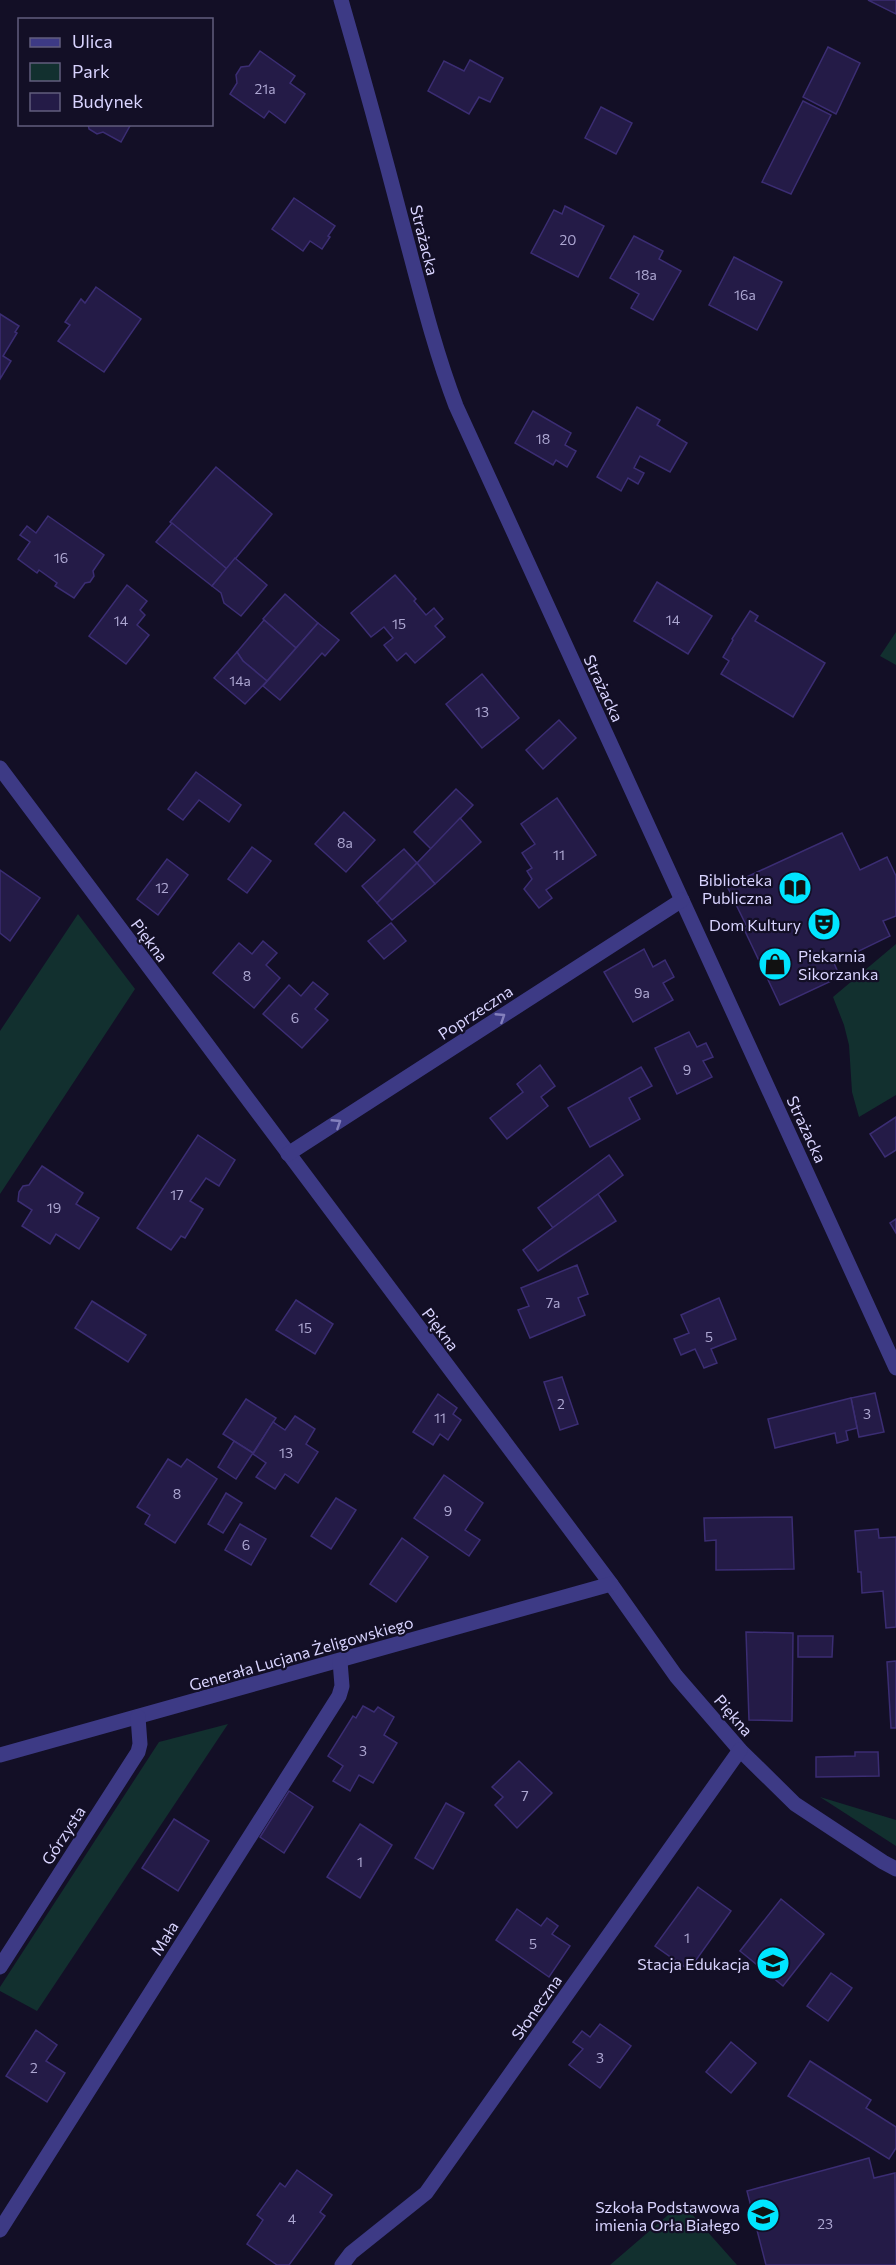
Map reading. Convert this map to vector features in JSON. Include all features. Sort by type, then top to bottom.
[{"type":"street","name":"Strażacka","points":[[341,0],[405,231],[427,322],[447,384],[896,1368]]},
{"type":"street","name":"Piękna","points":[[0,768],[611,1584],[676,1676],[740,1750],[795,1804],[896,1869]]},
{"type":"street","name":"Poprzeczna","points":[[288,1154],[682,900]]},
{"type":"street","name":"Generała Lucjana Żeligowskiego","points":[[0,1755],[611,1584]]},
{"type":"street","name":"Mała","points":[[0,2230],[339,1696],[342,1686],[340,1661]]},
{"type":"street","name":"Górzysta","points":[[0,1967],[138,1752],[140,1744],[138,1717]]},
{"type":"street","name":"Słoneczna","points":[[342,2265],[351,2253],[426,2193],[740,1750]]},
{"type":"green space","points":[[896,632],[896,665],[880,656]]},
{"type":"green space","points":[[78,914],[135,989],[0,1194],[0,1031]]},
{"type":"green space","points":[[896,944],[896,1095],[859,1117],[852,1092],[849,1045],[833,997]]},
{"type":"green space","points":[[228,1724],[37,2011],[0,1991],[0,1987],[159,1742]]},
{"type":"green space","points":[[820,1797],[896,1820],[896,1846]]},
{"type":"green space","points":[[682,2203],[737,2265],[610,2265]]},
{"type":"building","points":[[868,0],[896,0],[896,14]]},
{"type":"building","points":[[828,47],[860,63],[836,114],[803,97]]},
{"type":"building","points":[[260,51],[295,76],[290,83],[305,94],[285,123],[269,111],[264,118],[230,94],[237,83],[236,75],[241,67],[249,66]]},
{"type":"building","points":[[470,60],[503,78],[490,102],[479,97],[469,114],[428,91],[444,61],[464,71]]},
{"type":"building","points":[[803,101],[831,115],[791,194],[762,182]]},
{"type":"building","points":[[601,107],[632,123],[616,154],[585,138]]},
{"type":"building","points":[[88,126],[130,126],[121,142],[103,132],[97,134]]},
{"type":"building","points":[[294,198],[335,226],[322,249],[310,241],[303,251],[272,229]]},
{"type":"building","points":[[565,206],[604,226],[578,277],[531,253],[554,210],[562,214]]},
{"type":"building","points":[[634,236],[663,251],[659,259],[681,271],[653,320],[631,308],[639,294],[610,278]]},
{"type":"building","points":[[734,257],[782,282],[757,330],[709,305]]},
{"type":"building","points":[[96,287],[141,319],[104,372],[58,341],[70,325],[65,322],[81,299],[85,303]]},
{"type":"building","points":[[0,314],[19,326],[3,356],[11,361],[0,379]]},
{"type":"building","points":[[637,407],[660,420],[657,425],[687,443],[670,472],[640,456],[634,468],[644,473],[638,484],[628,478],[621,491],[597,477]]},
{"type":"building","points":[[533,411],[571,433],[565,445],[576,451],[567,467],[556,460],[553,465],[515,443]]},
{"type":"building","points":[[216,467],[272,514],[227,569],[170,522]]},
{"type":"building","points":[[48,516],[104,555],[93,571],[94,576],[90,582],[85,583],[74,598],[55,586],[57,583],[39,570],[37,573],[18,559],[30,542],[20,535],[27,526],[36,533]]},
{"type":"building","points":[[172,523],[227,569],[212,586],[156,542]]},
{"type":"building","points":[[235,558],[267,585],[241,616],[224,603],[221,593],[212,586]]},
{"type":"building","points":[[395,575],[416,599],[414,601],[426,615],[434,608],[443,619],[435,626],[445,637],[415,663],[406,653],[397,661],[384,645],[393,638],[384,627],[371,637],[351,613]]},
{"type":"building","points":[[657,582],[712,616],[688,654],[634,621]]},
{"type":"building","points":[[127,585],[147,601],[140,610],[145,615],[137,625],[149,635],[126,664],[89,636]]},
{"type":"building","points":[[285,594],[318,623],[296,648],[263,619]]},
{"type":"building","points":[[750,611],[758,616],[755,621],[825,663],[793,717],[721,674],[729,661],[723,657]]},
{"type":"building","points":[[264,620],[296,648],[267,681],[243,661],[237,652]]},
{"type":"building","points":[[318,623],[339,640],[325,656],[322,653],[280,700],[263,686]]},
{"type":"building","points":[[237,652],[243,661],[267,681],[245,704],[214,678]]},
{"type":"building","points":[[482,674],[519,718],[482,748],[446,704]]},
{"type":"building","points":[[559,720],[576,738],[543,769],[526,750]]},
{"type":"building","points":[[196,772],[241,805],[229,822],[199,800],[183,820],[168,809]]},
{"type":"building","points":[[456,789],[473,805],[431,849],[414,832]]},
{"type":"building","points":[[557,798],[596,855],[546,890],[552,898],[539,908],[524,889],[532,879],[527,871],[532,868],[522,853],[535,844],[521,824]]},
{"type":"building","points":[[344,812],[375,840],[346,872],[315,844]]},
{"type":"building","points":[[460,818],[481,842],[435,884],[417,863]]},
{"type":"building","points":[[842,833],[860,870],[887,857],[896,876],[896,916],[883,921],[890,936],[834,963],[840,977],[780,1005],[744,929],[747,927],[727,886]]},
{"type":"building","points":[[252,847],[271,861],[247,893],[228,879]]},
{"type":"building","points":[[404,849],[417,863],[377,903],[362,886]]},
{"type":"building","points":[[167,859],[188,875],[158,915],[137,899]]},
{"type":"building","points":[[417,863],[435,884],[392,920],[377,903]]},
{"type":"building","points":[[0,870],[40,898],[10,941],[0,933]]},
{"type":"building","points":[[391,923],[406,941],[384,959],[368,941]]},
{"type":"building","points":[[263,941],[277,953],[266,965],[280,978],[254,1008],[213,973],[239,943],[252,954]]},
{"type":"building","points":[[644,949],[653,967],[665,960],[674,977],[663,983],[673,1000],[633,1022],[604,972]]},
{"type":"building","points":[[313,982],[328,994],[315,1009],[328,1020],[302,1048],[263,1014],[289,985],[301,996]]},
{"type":"building","points":[[689,1032],[697,1047],[706,1043],[713,1057],[703,1061],[712,1077],[677,1094],[655,1048]]},
{"type":"building","points":[[540,1065],[555,1086],[541,1097],[548,1106],[507,1139],[490,1118],[523,1092],[517,1084]]},
{"type":"building","points":[[641,1067],[652,1086],[629,1098],[640,1119],[590,1147],[568,1108]]},
{"type":"building","points":[[896,1117],[896,1150],[885,1157],[870,1134]]},
{"type":"building","points":[[198,1135],[235,1160],[219,1186],[206,1178],[190,1201],[203,1209],[185,1238],[181,1236],[171,1250],[137,1228]]},
{"type":"building","points":[[609,1155],[623,1175],[553,1228],[538,1208]]},
{"type":"building","points":[[42,1166],[83,1193],[76,1204],[99,1218],[79,1249],[56,1234],[50,1244],[22,1226],[32,1210],[18,1201],[19,1192],[23,1186],[29,1185]]},
{"type":"building","points":[[598,1194],[616,1221],[538,1271],[523,1250]]},
{"type":"building","points":[[896,1219],[896,1233],[890,1223]]},
{"type":"building","points":[[577,1265],[588,1294],[578,1298],[585,1315],[530,1338],[518,1310],[529,1306],[521,1288]]},
{"type":"building","points":[[719,1298],[736,1339],[711,1349],[717,1363],[704,1368],[695,1349],[681,1355],[674,1339],[689,1333],[681,1315]]},
{"type":"building","points":[[296,1300],[333,1324],[315,1354],[276,1330]]},
{"type":"building","points":[[92,1301],[146,1335],[128,1362],[75,1328]]},
{"type":"building","points":[[562,1377],[578,1424],[560,1430],[544,1382]]},
{"type":"building","points":[[875,1393],[884,1432],[859,1437],[851,1398]]},
{"type":"building","points":[[438,1394],[457,1408],[453,1414],[461,1420],[448,1440],[440,1434],[433,1445],[413,1432]]},
{"type":"building","points":[[851,1398],[857,1428],[846,1431],[848,1440],[837,1443],[835,1433],[775,1448],[768,1419]]},
{"type":"building","points":[[246,1399],[276,1418],[253,1453],[223,1434]]},
{"type":"building","points":[[295,1416],[315,1429],[306,1444],[318,1452],[298,1483],[285,1474],[275,1489],[256,1477],[266,1463],[253,1454],[273,1422],[285,1430]]},
{"type":"building","points":[[234,1441],[253,1453],[236,1479],[218,1467]]},
{"type":"building","points":[[168,1459],[181,1467],[187,1459],[217,1479],[175,1543],[145,1524],[150,1515],[137,1507]]},
{"type":"building","points":[[444,1475],[483,1503],[465,1530],[480,1540],[469,1556],[414,1518]]},
{"type":"building","points":[[226,1493],[242,1503],[223,1533],[208,1524]]},
{"type":"building","points":[[336,1498],[356,1510],[331,1549],[311,1536]]},
{"type":"building","points":[[792,1517],[794,1569],[716,1570],[716,1540],[705,1541],[704,1518]]},
{"type":"building","points":[[240,1524],[266,1539],[251,1565],[225,1550]]},
{"type":"building","points":[[878,1529],[879,1538],[896,1537],[896,1627],[886,1628],[883,1591],[862,1593],[861,1572],[858,1572],[855,1531]]},
{"type":"building","points":[[402,1538],[428,1557],[396,1602],[370,1584]]},
{"type":"building","points":[[746,1632],[793,1633],[792,1721],[749,1720]]},
{"type":"building","points":[[798,1636],[833,1636],[832,1657],[798,1657]]},
{"type":"building","points":[[896,1661],[896,1728],[891,1728],[887,1662]]},
{"type":"building","points":[[363,1706],[374,1712],[378,1707],[394,1717],[384,1735],[397,1743],[373,1783],[359,1775],[350,1791],[333,1781],[343,1766],[328,1756],[353,1716],[356,1718]]},
{"type":"building","points":[[855,1752],[878,1752],[879,1776],[816,1777],[816,1757],[855,1756]]},
{"type":"building","points":[[519,1761],[552,1793],[517,1828],[495,1805],[503,1797],[492,1787]]},
{"type":"building","points":[[289,1791],[313,1807],[284,1853],[260,1837]]},
{"type":"building","points":[[446,1803],[464,1813],[433,1869],[415,1858]]},
{"type":"building","points":[[174,1819],[209,1841],[178,1891],[142,1868]]},
{"type":"building","points":[[360,1824],[392,1845],[360,1898],[327,1877]]},
{"type":"building","points":[[698,1887],[731,1911],[689,1970],[655,1946]]},
{"type":"building","points":[[781,1899],[824,1934],[783,1986],[740,1951]]},
{"type":"building","points":[[517,1909],[541,1926],[547,1918],[558,1926],[552,1934],[570,1946],[549,1977],[496,1940]]},
{"type":"building","points":[[831,1973],[852,1988],[828,2021],[807,2006]]},
{"type":"building","points":[[600,2024],[631,2046],[600,2088],[569,2065],[583,2049],[573,2042],[582,2031],[590,2037]]},
{"type":"building","points":[[36,2030],[57,2045],[46,2061],[65,2073],[47,2102],[6,2076]]},
{"type":"building","points":[[731,2042],[756,2063],[731,2093],[706,2072]]},
{"type":"building","points":[[810,2061],[871,2100],[866,2108],[896,2127],[896,2148],[889,2159],[788,2096]]},
{"type":"building","points":[[869,2158],[874,2178],[895,2173],[896,2265],[766,2265],[747,2191]]},
{"type":"building","points":[[297,2170],[332,2195],[320,2212],[325,2216],[289,2265],[277,2265],[247,2244],[263,2220],[257,2215],[280,2183],[285,2187]]},
{"type":"place","name":"Biblioteka Publiczna","points":[[795,888]]},
{"type":"place","name":"Dom Kultury","points":[[824,924]]},
{"type":"place","name":"Piekarnia Sikorzanka","points":[[775,964]]},
{"type":"place","name":"Stacja Edukacja","points":[[773,1963]]},
{"type":"place","name":"Szkoła Podstawowa imienia Orła Białego","points":[[763,2215]]}]
